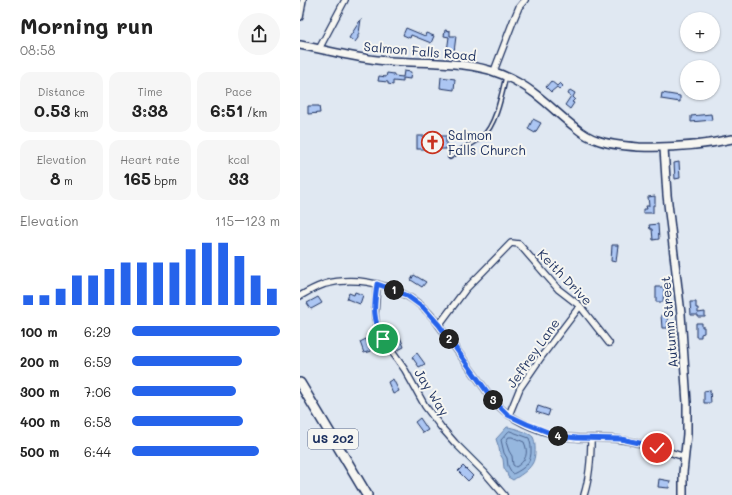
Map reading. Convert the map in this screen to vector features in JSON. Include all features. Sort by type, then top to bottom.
[{"type":"highway","name":"US 202","points":[[300,383],[367,495]]},
{"type":"street","points":[[300,17],[303,0]]},
{"type":"street","points":[[319,49],[346,0]]},
{"type":"street","points":[[494,71],[514,19],[525,0]]},
{"type":"street","name":"Salmon Falls Road","points":[[300,45],[382,61],[465,65],[494,71],[515,80],[535,94],[575,128],[595,140],[605,143],[664,148],[705,145],[732,139]]},
{"type":"street","name":"Autumn Street","points":[[664,148],[667,195],[681,314],[688,419],[684,457],[683,495]]},
{"type":"street","name":"Keith Drive","points":[[439,325],[465,290],[510,243],[519,244],[558,289],[580,306],[609,343]]},
{"type":"street","points":[[300,296],[315,288],[332,283],[350,281],[377,284],[399,292],[424,308],[439,325],[493,400],[508,415],[558,436],[609,438],[633,441],[684,457]]},
{"type":"street","name":"Jay Way","points":[[377,284],[374,314],[383,339],[405,370],[425,406],[441,427],[504,495]]},
{"type":"street","name":"Jeffrey Lane","points":[[508,415],[520,388],[580,306]]},
{"type":"street","points":[[584,495],[590,470],[591,438]]},
{"type":"lane","points":[[450,156],[483,137],[491,127],[506,76]]},
{"type":"water","points":[[507,427],[517,429],[528,434],[533,437],[535,443],[535,455],[532,464],[526,471],[513,480],[508,477],[504,468],[503,459],[496,439]]},
{"type":"building","points":[[361,19],[358,38],[355,42],[349,38]]},
{"type":"building","points":[[406,28],[425,36],[426,33],[434,36],[431,43],[411,35],[410,38],[403,35]]},
{"type":"building","points":[[445,30],[450,31],[450,36],[456,36],[454,52],[447,51],[449,37],[444,36]]},
{"type":"building","points":[[404,71],[411,72],[410,79],[403,78],[403,82],[393,81],[393,85],[388,84],[388,82],[378,81],[379,76],[386,77],[387,73],[394,74],[394,76],[403,77]]},
{"type":"building","points":[[441,77],[455,79],[454,90],[440,88]]},
{"type":"building","points":[[551,81],[557,86],[560,83],[563,86],[559,90],[557,87],[551,92],[546,87]]},
{"type":"building","points":[[570,90],[575,93],[573,97],[575,99],[572,102],[574,103],[570,109],[565,105],[571,96],[568,94]]},
{"type":"building","points":[[662,93],[680,96],[680,102],[661,99]]},
{"type":"building","points":[[308,106],[319,106],[320,113],[308,114]]},
{"type":"building","points":[[711,114],[712,120],[691,122],[691,116]]},
{"type":"building","points":[[533,119],[541,123],[535,133],[528,129]]},
{"type":"building","name":"Salmon Falls Church","points":[[417,136],[446,136],[446,149],[417,149]]},
{"type":"building","points":[[679,162],[680,178],[675,179],[674,163]]},
{"type":"building","points":[[655,196],[653,213],[643,213],[643,209],[647,209],[646,206],[649,206],[648,197]]},
{"type":"building","points":[[658,224],[659,239],[653,240],[652,229],[650,229],[649,225]]},
{"type":"building","points":[[612,245],[618,245],[616,262],[611,261]]},
{"type":"building","points":[[414,275],[426,282],[422,287],[411,280]]},
{"type":"building","points":[[656,287],[664,287],[663,302],[656,302]]},
{"type":"building","points":[[355,292],[363,295],[360,304],[347,299],[349,293],[354,295]]},
{"type":"building","points":[[318,297],[322,303],[311,309],[307,303]]},
{"type":"building","points":[[690,302],[696,302],[698,313],[705,312],[705,317],[691,315]]},
{"type":"building","points":[[661,315],[667,315],[668,328],[662,328]]},
{"type":"building","points":[[696,323],[702,323],[702,327],[704,327],[704,333],[701,334],[701,337],[696,337]]},
{"type":"building","points":[[400,337],[404,347],[398,350],[393,340]]},
{"type":"building","points":[[366,339],[371,351],[364,353],[360,342]]},
{"type":"building","points":[[417,353],[425,364],[419,367],[412,357]]},
{"type":"building","points":[[393,379],[399,391],[393,394],[388,382]]},
{"type":"building","points":[[710,390],[711,403],[704,403],[704,391]]},
{"type":"building","points":[[538,406],[550,410],[548,416],[536,412]]},
{"type":"building","points":[[420,418],[428,430],[423,433],[415,422]]},
{"type":"building","points":[[463,466],[473,476],[468,481],[458,471]]},
{"type":"building","points":[[659,479],[670,481],[669,488],[658,487]]},
{"type":"place","name":"Salmon Falls Church","points":[[432,142]]},
{"type":"route","points":[[383,339],[374,314],[377,284],[406,295],[424,308],[439,325],[493,400],[508,415],[558,436],[621,439],[657,448]]}]
